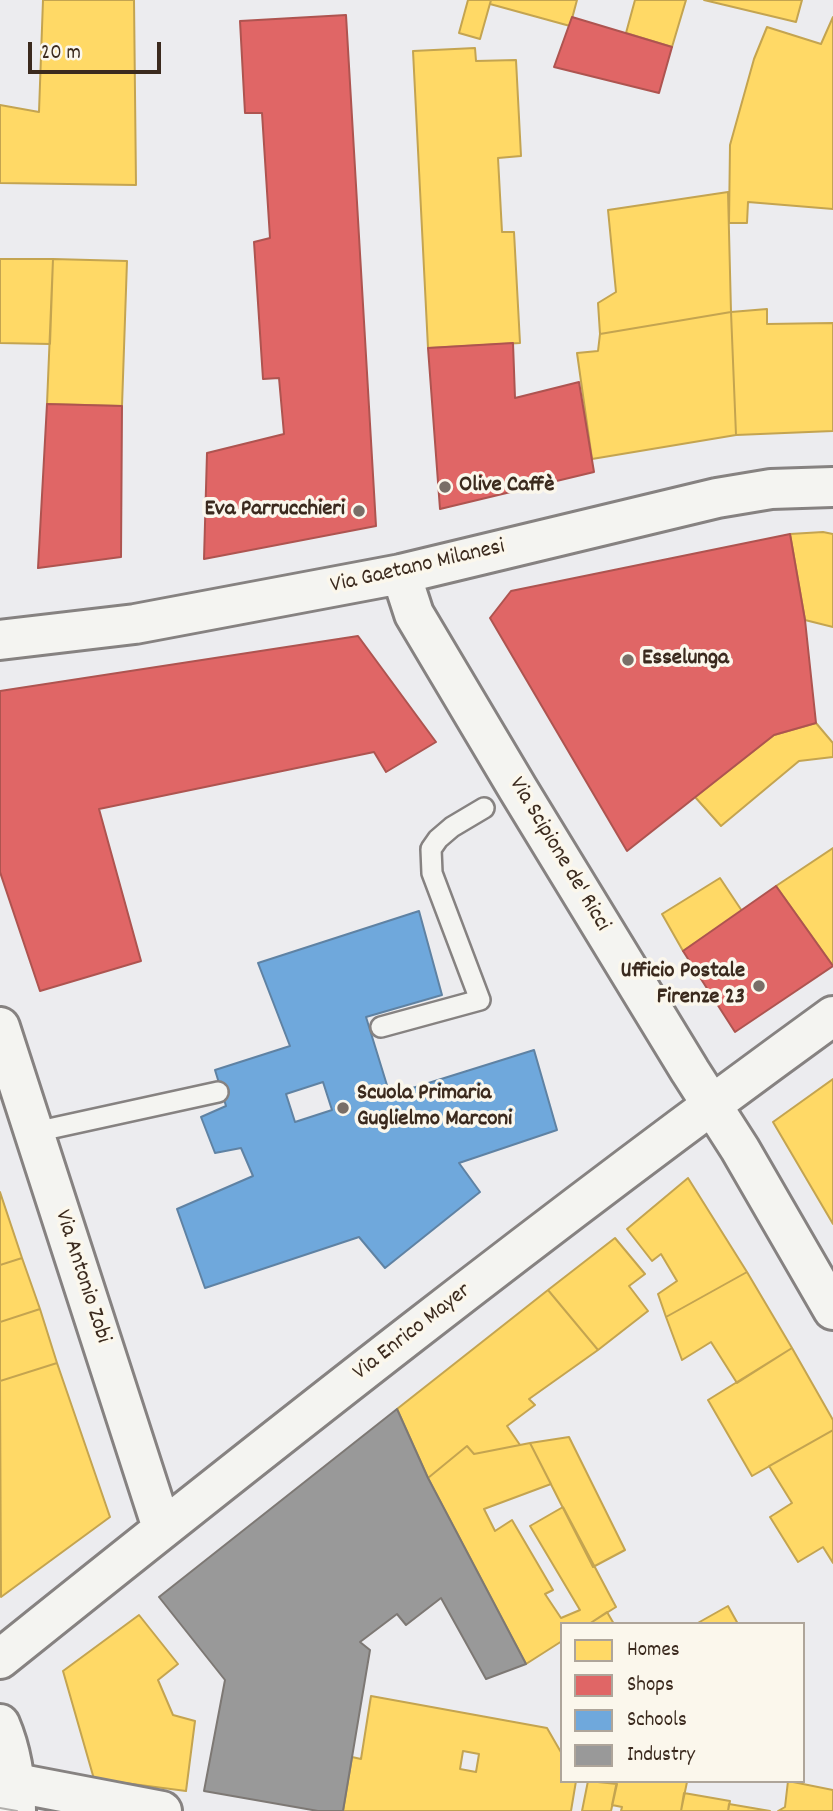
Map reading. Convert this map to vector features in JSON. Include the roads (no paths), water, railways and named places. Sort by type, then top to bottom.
[{"type":"street","name":"Via Gaetano Milanesi","points":[[0,640],[135,624],[401,574],[717,498],[771,489],[833,487]]},
{"type":"street","name":"Via Scipione de' Ricci","points":[[401,574],[414,614],[712,1104],[833,1310]]},
{"type":"street","name":"Via Enrico Mayer","points":[[0,1658],[162,1528],[712,1104],[833,1016]]},
{"type":"street","name":"Via Antonio Zobi","points":[[0,1027],[162,1528]]},
{"type":"street","points":[[0,1724],[10,1753],[10,1791],[162,1811]]},
{"type":"lane","points":[[381,1027],[480,1000],[432,873],[431,849],[452,827],[484,808]]},
{"type":"lane","points":[[35,1132],[218,1092]]},
{"type":"tram line","points":[[0,1808],[17,1811]]},
{"type":"place","name":"Olive Caffè","points":[[445,487]]},
{"type":"place","name":"Eva Parrucchieri","points":[[359,511]]},
{"type":"place","name":"Esselunga","points":[[628,660]]},
{"type":"place","name":"Ufficio Postale Firenze 23","points":[[759,986]]},
{"type":"place","name":"Scuola Primaria Guglielmo Marconi","points":[[343,1108]]}]
